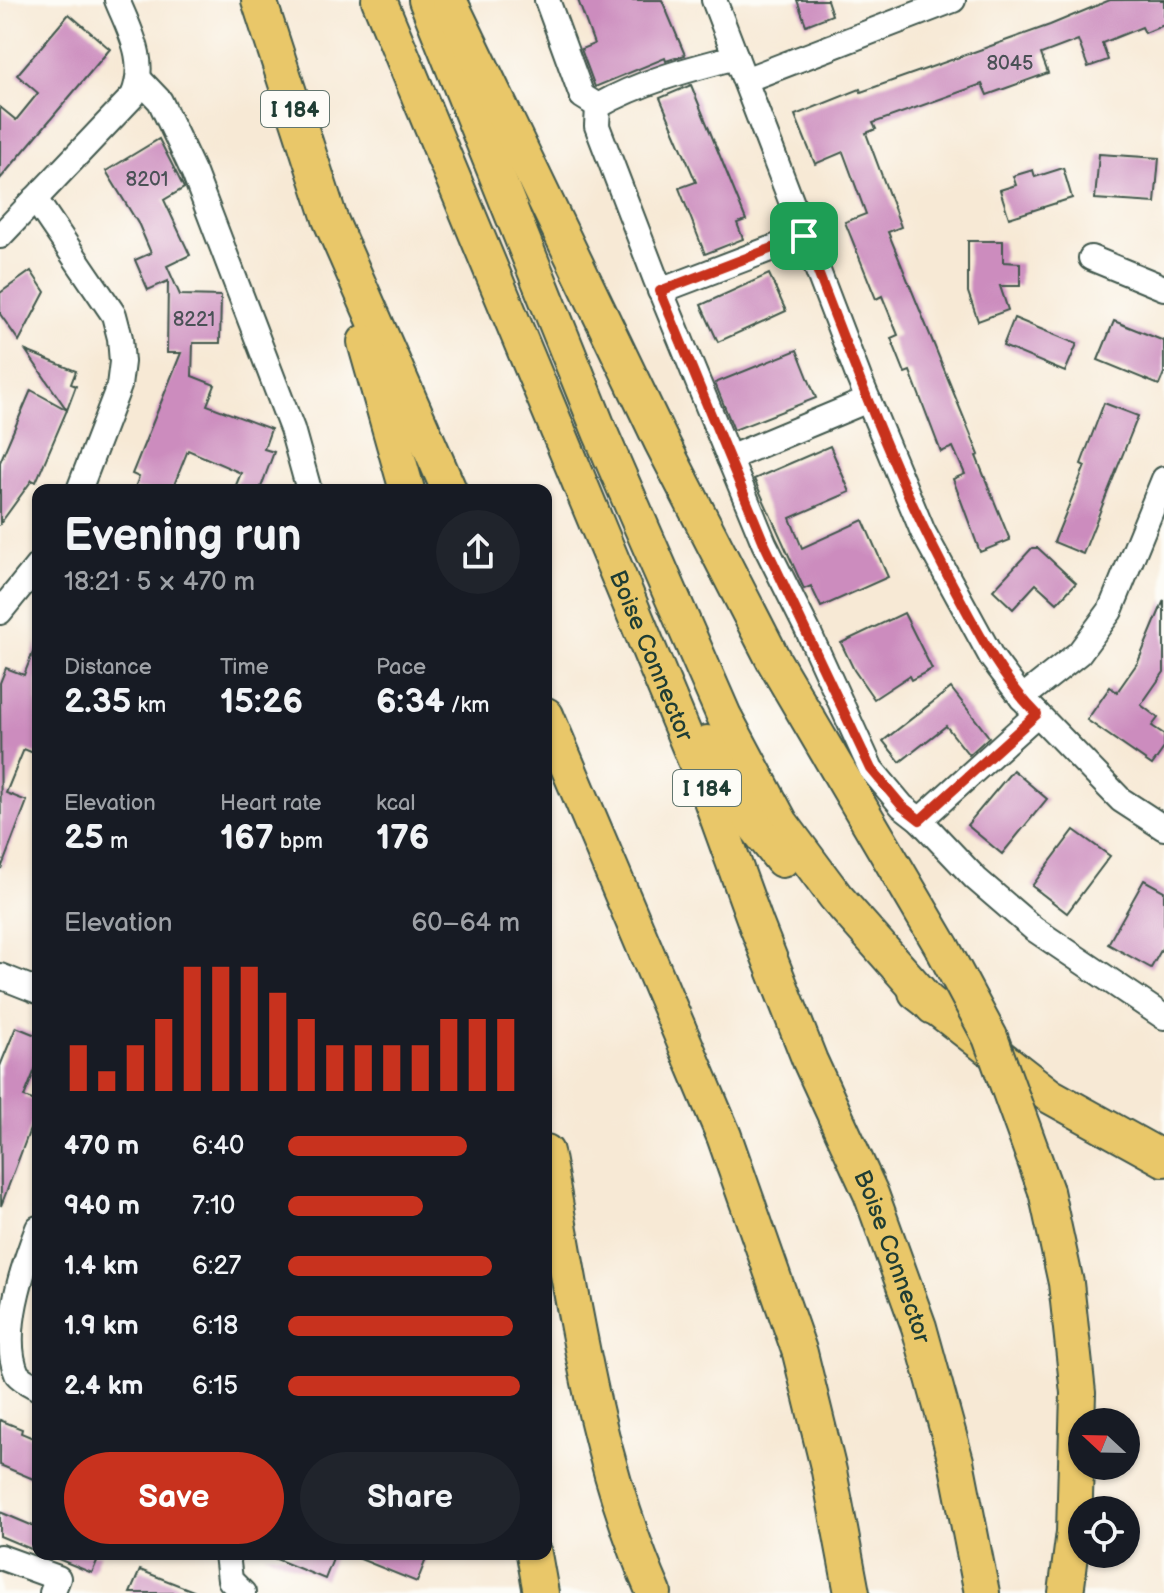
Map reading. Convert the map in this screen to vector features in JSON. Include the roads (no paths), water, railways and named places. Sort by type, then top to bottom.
[{"type":"highway","name":"I 184","points":[[259,0],[330,219],[446,484]]},
{"type":"highway","name":"Boise Connector","points":[[379,0],[707,789],[810,1061],[871,1194],[914,1312],[956,1461],[982,1593]]},
{"type":"highway","points":[[426,0],[600,432],[724,716],[781,823],[836,897],[933,1007]]},
{"type":"highway","points":[[449,0],[661,441],[774,661],[942,947],[990,1037],[1046,1191],[1066,1283],[1078,1393],[1074,1532],[1066,1593]]},
{"type":"highway","points":[[330,219],[405,484]]},
{"type":"highway","points":[[597,522],[706,740],[756,827],[823,910],[933,1007],[1050,1096],[1164,1159]]},
{"type":"highway","points":[[552,729],[724,1136],[795,1339],[829,1471],[852,1593]]},
{"type":"highway","points":[[552,1184],[595,1411],[631,1539],[654,1593]]},
{"type":"highway","points":[[535,1560],[541,1593]]},
{"type":"street","points":[[0,236],[133,96],[140,80],[139,54],[117,0]]},
{"type":"street","points":[[547,0],[582,96],[598,106]]},
{"type":"street","points":[[714,0],[868,400],[923,532],[992,658],[1029,706],[1121,800],[1164,828]]},
{"type":"street","points":[[745,80],[953,0]]},
{"type":"street","points":[[598,106],[620,93],[694,67],[736,57]]},
{"type":"street","points":[[140,80],[160,101],[194,173],[292,429],[307,484]]},
{"type":"street","points":[[598,106],[597,126],[660,291],[764,543],[871,769],[902,806],[920,820],[976,879],[1034,929],[1164,1017]]},
{"type":"street","points":[[35,199],[114,315],[120,338],[122,362],[119,386],[81,484]]},
{"type":"street","points":[[660,291],[804,236]]},
{"type":"street","points":[[1091,258],[1164,288]]},
{"type":"street","points":[[729,458],[868,400]]},
{"type":"street","points":[[920,820],[1079,653],[1110,611],[1164,479]]},
{"type":"street","points":[[0,612],[32,572]]},
{"type":"street","points":[[0,976],[32,989]]},
{"type":"street","points":[[32,1244],[6,1311],[1,1334],[5,1357],[18,1376],[32,1384]]},
{"type":"street","points":[[0,1557],[58,1578],[52,1593]]},
{"type":"street","points":[[229,1560],[236,1586]]}]
